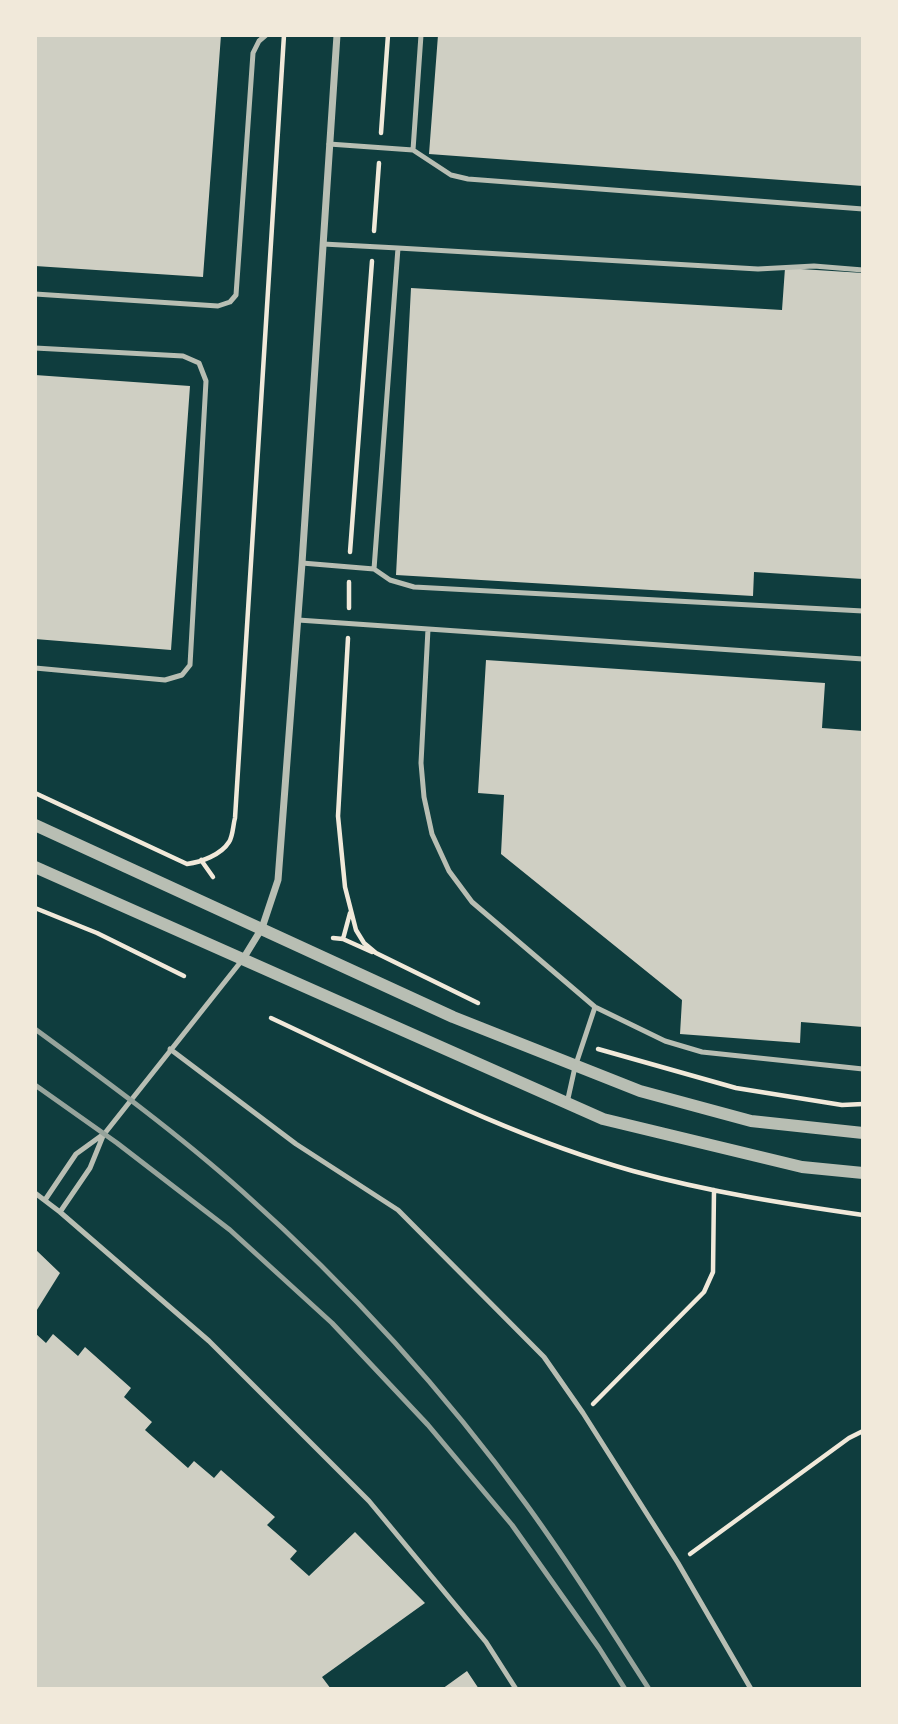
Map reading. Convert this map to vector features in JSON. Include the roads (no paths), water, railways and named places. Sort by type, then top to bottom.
[{"type":"street","points":[[243,959],[261,928],[278,880],[337,35]]},
{"type":"street","points":[[35,825],[453,1017],[575,1067],[640,1091],[751,1121],[863,1133]]},
{"type":"street","points":[[35,867],[603,1119],[802,1167],[863,1173]]},
{"type":"lane","points":[[35,293],[218,306],[230,302],[236,295],[253,52],[266,35]]},
{"type":"lane","points":[[412,150],[421,35]]},
{"type":"lane","points":[[329,144],[412,150],[452,175],[468,179],[863,209]]},
{"type":"lane","points":[[323,244],[758,269],[814,266],[863,270]]},
{"type":"lane","points":[[374,569],[398,248]]},
{"type":"lane","points":[[35,348],[183,356],[199,363],[206,381],[190,665],[182,676],[165,680],[35,668]]},
{"type":"lane","points":[[302,563],[374,569],[390,580],[414,587],[863,611]]},
{"type":"lane","points":[[298,620],[863,659]]},
{"type":"lane","points":[[428,629],[421,763],[424,797],[432,834],[449,871],[472,902],[595,1007],[665,1041],[702,1052],[863,1069]]},
{"type":"lane","points":[[45,1200],[76,1154],[104,1133],[243,959]]},
{"type":"lane","points":[[567,1103],[575,1067],[595,1007]]},
{"type":"lane","points":[[170,1049],[296,1144],[398,1210],[544,1357],[583,1413],[678,1563],[751,1689]]},
{"type":"lane","points":[[60,1212],[90,1168],[104,1133]]},
{"type":"lane","points":[[35,1194],[60,1212],[209,1341],[369,1501],[486,1642],[516,1689]]},
{"type":"railway","points":[[35,1029],[141,1108],[218,1170],[282,1227],[393,1340],[462,1421],[526,1504],[649,1689]]},
{"type":"railway","points":[[35,1085],[117,1143],[230,1230],[332,1323],[428,1425],[512,1525],[625,1689]]}]
